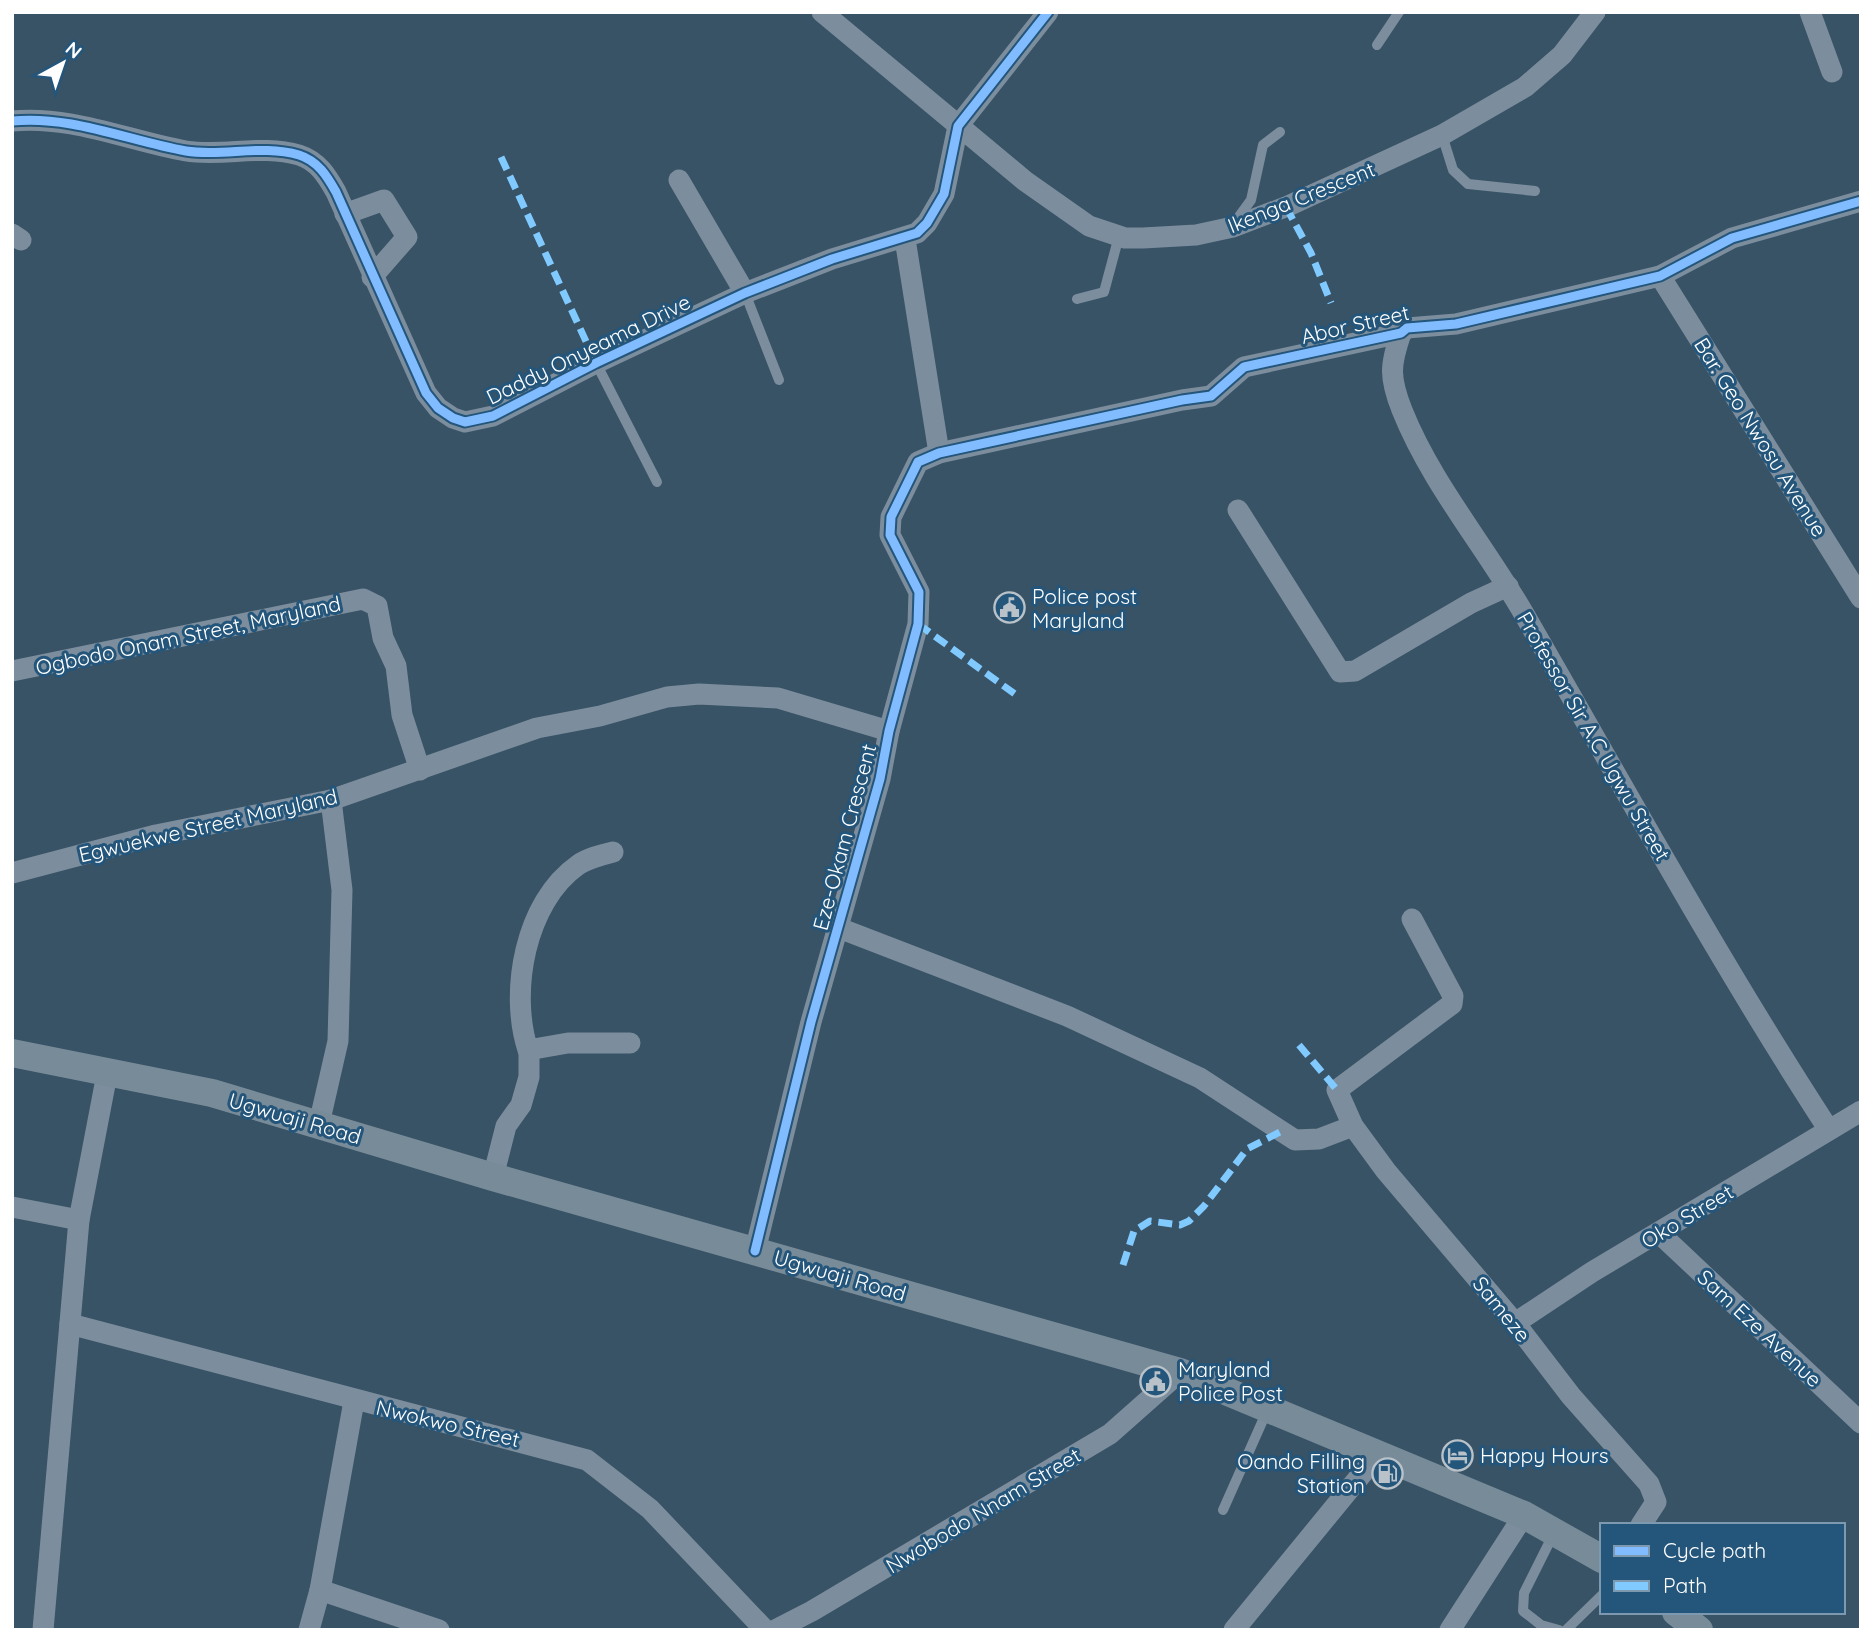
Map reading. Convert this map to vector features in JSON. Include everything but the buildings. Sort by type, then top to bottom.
[{"type":"main road","name":"Ugwuaji Road","points":[[12,1054],[212,1093],[493,1177],[1180,1372],[1524,1515],[1600,1558]]},
{"type":"main road","points":[[1679,1614],[1699,1630]]},
{"type":"street","name":"Ikenga Crescent","points":[[822,12],[1026,181],[1089,226],[1119,236],[1188,236],[1232,227],[1286,208],[1442,135],[1525,87],[1562,55],[1595,12]]},
{"type":"street","points":[[958,126],[1048,12]]},
{"type":"street","points":[[1810,12],[1832,72]]},
{"type":"street","name":"Daddy Onyeama Drive","points":[[12,121],[27,119],[75,125],[189,151],[274,150],[300,155],[322,169],[426,393],[438,408],[465,422],[494,416],[596,363],[745,293],[832,259],[905,239],[927,223],[939,205],[958,126]]},
{"type":"street","points":[[680,180],[745,293]]},
{"type":"street","points":[[345,214],[384,201],[407,237],[372,277]]},
{"type":"street","name":"Abor Street","points":[[939,453],[1182,400],[1209,397],[1244,367],[1401,333],[1407,328],[1457,324],[1660,276],[1732,238],[1861,201]]},
{"type":"street","points":[[905,239],[939,453]]},
{"type":"street","name":"Bar. Geo Nwosu Avenue","points":[[1660,276],[1861,598]]},
{"type":"street","name":"Professor Sir A.C Ugwu Street","points":[[1401,333],[1390,365],[1401,409],[1430,465],[1508,586],[1754,1016],[1829,1130]]},
{"type":"street","name":"Eze-Okam Crescent","points":[[755,1251],[811,1022],[880,779],[889,731],[914,643],[919,592],[890,535],[891,517],[918,462],[939,453]]},
{"type":"street","points":[[1238,510],[1340,671],[1355,671],[1471,603],[1508,586]]},
{"type":"street","name":"Ogbodo Onam Street, Maryland","points":[[12,671],[363,599],[377,606],[383,638],[396,666],[402,715],[420,770]]},
{"type":"street","name":"Egwuekwe Street Maryland","points":[[12,873],[183,829],[331,800],[537,728],[682,695],[778,698],[889,731]]},
{"type":"street","points":[[319,1125],[338,1041],[342,890],[331,800]]},
{"type":"street","points":[[493,1177],[506,1126],[524,1096],[529,1077],[529,1050],[524,1036],[521,990],[529,933],[552,894],[573,869],[587,860],[613,852]]},
{"type":"street","name":"Sameze","points":[[1412,919],[1453,996],[1452,1004],[1337,1090],[1353,1126],[1515,1323],[1571,1396],[1655,1494],[1656,1502],[1642,1523]]},
{"type":"street","points":[[839,928],[1067,1016],[1200,1078],[1295,1140],[1319,1139],[1353,1126]]},
{"type":"street","points":[[529,1050],[568,1043],[629,1043]]},
{"type":"street","points":[[43,1630],[79,1220],[107,1073]]},
{"type":"street","name":"Oko Street","points":[[1515,1323],[1861,1111]]},
{"type":"street","points":[[12,1207],[79,1220]]},
{"type":"street","name":"Sam Eze Avenue","points":[[1659,1233],[1861,1423]]},
{"type":"street","name":"Nwokwo Street","points":[[70,1324],[289,1381],[354,1401],[536,1444],[587,1460],[650,1509],[765,1630]]},
{"type":"street","name":"Nwobodo Nnam Street","points":[[775,1630],[816,1621],[1110,1434],[1180,1372]]},
{"type":"street","points":[[309,1630],[320,1590],[354,1401]]},
{"type":"street","points":[[1234,1630],[1379,1453]]},
{"type":"street","points":[[1450,1630],[1524,1515]]},
{"type":"street","points":[[320,1590],[439,1630]]},
{"type":"lane","points":[[1377,45],[1399,12]]},
{"type":"lane","points":[[1232,227],[1251,200],[1263,145],[1280,132]]},
{"type":"lane","points":[[1442,135],[1453,170],[1468,184],[1535,191]]},
{"type":"lane","points":[[1077,299],[1104,292],[1119,236]]},
{"type":"lane","points":[[745,293],[779,380]]},
{"type":"lane","points":[[596,363],[657,482]]},
{"type":"lane","points":[[1223,1510],[1268,1408]]},
{"type":"lane","points":[[1555,1531],[1524,1593],[1523,1611],[1541,1625],[1559,1630]]},
{"type":"lane","points":[[1566,1630],[1600,1597]]},
{"type":"marked path","points":[[501,157],[596,363]]},
{"type":"marked path","points":[[1286,207],[1311,253],[1331,303]]},
{"type":"marked path","points":[[918,624],[1019,697]]},
{"type":"marked path","points":[[1299,1045],[1337,1090]]},
{"type":"marked path","points":[[1123,1265],[1134,1231],[1150,1221],[1180,1225],[1189,1221],[1204,1206],[1247,1149],[1282,1131]]},
{"type":"cycle path","points":[[12,121],[34,120],[78,125],[186,151],[285,152],[312,161],[336,192],[426,393],[438,408],[465,422],[493,416],[596,363],[745,293],[832,259],[917,233],[927,223],[944,194],[958,126],[1048,12]]},
{"type":"cycle path","points":[[755,1251],[811,1022],[880,779],[889,731],[918,624],[919,592],[890,535],[891,517],[918,462],[939,453],[1211,396],[1244,367],[1401,333],[1407,328],[1456,324],[1660,276],[1732,238],[1861,201]]},
{"type":"place","name":"Police post Maryland","points":[[1009,608]]},
{"type":"place","name":"Maryland Police Post","points":[[1155,1381]]},
{"type":"place","name":"Happy Hours","points":[[1457,1455]]},
{"type":"place","name":"Oando Filling Station","points":[[1388,1473]]}]
